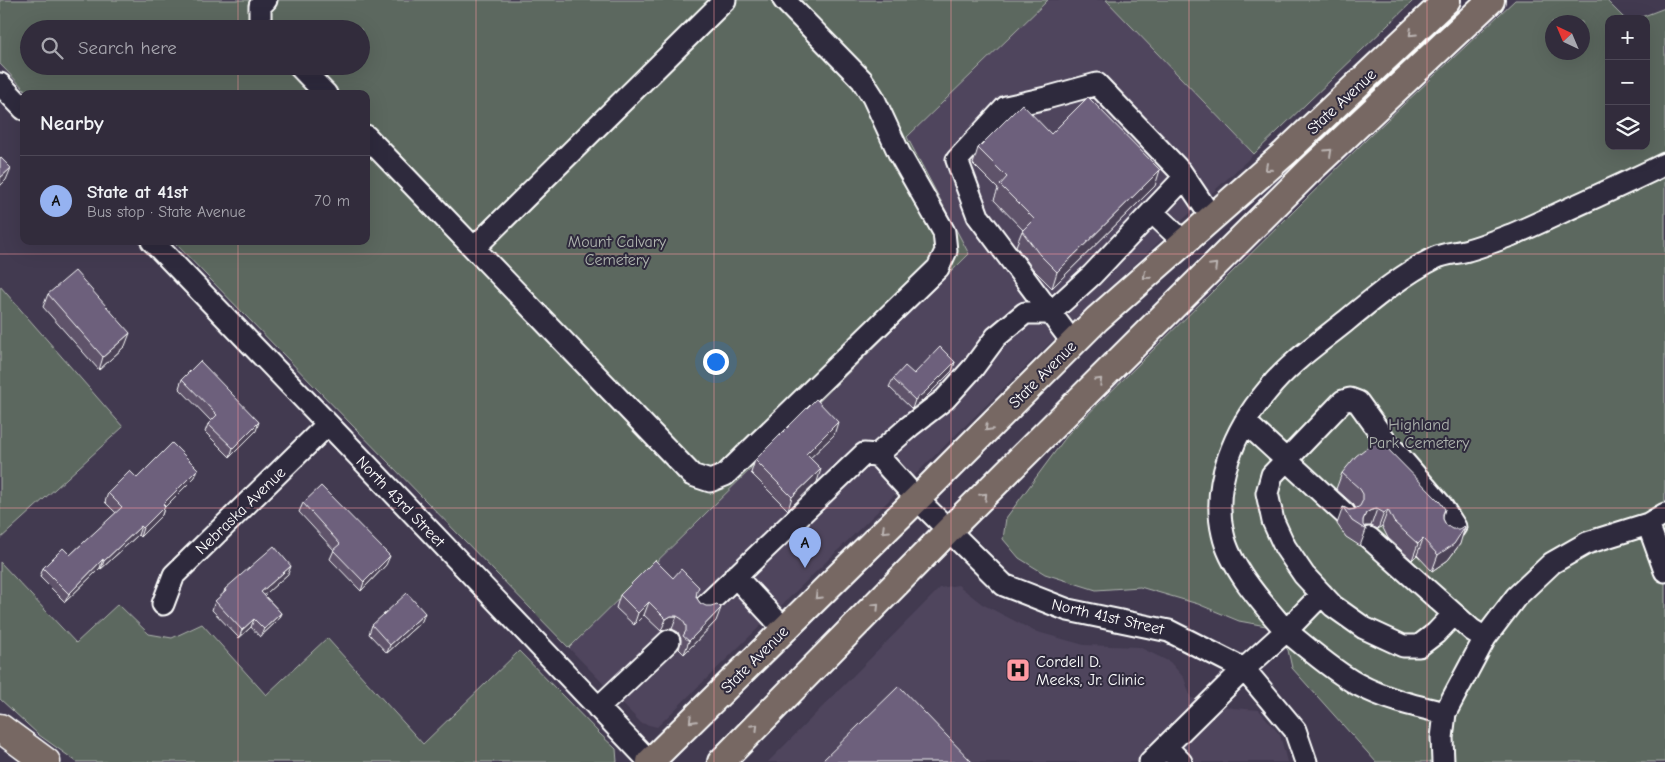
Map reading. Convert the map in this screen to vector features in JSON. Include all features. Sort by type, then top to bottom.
[{"type":"highway","points":[[0,728],[46,762]]},
{"type":"main road","name":"State Avenue","points":[[650,762],[1097,319],[1286,153],[1447,0]]},
{"type":"main road","name":"State Avenue","points":[[721,762],[1310,170],[1491,0]]},
{"type":"street","points":[[474,248],[725,0]]},
{"type":"street","points":[[370,140],[692,475],[710,481],[725,475],[938,268],[946,251],[944,232],[899,153],[873,97],[862,80],[784,0]]},
{"type":"street","points":[[260,2],[260,20]]},
{"type":"street","points":[[308,75],[322,90]]},
{"type":"street","points":[[0,84],[20,105]]},
{"type":"street","points":[[1073,343],[978,216],[957,160],[1006,107],[1096,84],[1184,178],[1212,218]]},
{"type":"street","points":[[1445,713],[1395,700],[1357,683],[1286,631],[1249,585],[1230,554],[1223,534],[1219,508],[1226,464],[1245,422],[1266,391],[1293,363],[1359,310],[1412,271],[1438,257],[1468,250],[1513,234],[1662,169]]},
{"type":"street","points":[[704,607],[864,454],[877,455],[945,399],[973,368],[996,337],[1025,313],[1050,313],[1092,275],[1184,178]]},
{"type":"street","points":[[1152,212],[1184,242]]},
{"type":"street","name":"North 43rd Street","points":[[156,245],[650,762]]},
{"type":"street","points":[[1450,533],[1455,527],[1441,505],[1387,457],[1358,402],[1350,399],[1343,401],[1272,475],[1267,493],[1273,522],[1285,547],[1304,575],[1333,606],[1364,628],[1403,646],[1419,646],[1436,633],[1454,614]]},
{"type":"street","points":[[1245,422],[1345,514]]},
{"type":"street","name":"Nebraska Avenue","points":[[163,604],[174,575],[328,424]]},
{"type":"street","name":"North 41st Street","points":[[877,455],[917,499],[1004,585],[1068,610],[1170,631],[1244,669],[1295,730],[1306,762]]},
{"type":"street","points":[[1443,762],[1442,738],[1445,713],[1485,638],[1516,597],[1552,563],[1587,543],[1656,519],[1665,571]]},
{"type":"street","points":[[1369,538],[1416,567],[1454,614],[1472,630],[1485,638]]},
{"type":"street","points":[[735,576],[784,629]]},
{"type":"street","points":[[1150,762],[1322,594]]},
{"type":"street","points":[[598,708],[669,641]]},
{"type":"street","points":[[1166,747],[1180,762]]},
{"type":"shaded area","points":[[1048,0],[1106,0],[1254,154],[1054,339],[657,727],[641,723],[569,648],[969,254],[907,137]]},
{"type":"shaded area","name":"Cordell D. Meeks, Jr. Clinic","points":[[958,585],[982,604],[1034,631],[1084,645],[1139,647],[1170,662],[1184,678],[1191,698],[1233,708],[1259,710],[1280,735],[1287,762],[768,762],[940,588]]},
{"type":"green space","name":"Mount Calvary Cemetery","points":[[0,0],[1048,0],[907,137],[969,254],[569,648],[177,245],[370,245],[370,90],[25,90],[0,64]]},
{"type":"green space","points":[[1106,0],[1414,0],[1254,154]]},
{"type":"green space","name":"Highland Park Cemetery","points":[[1515,0],[1606,0],[1621,15],[1605,15],[1605,150],[1650,150],[1650,15],[1647,15],[1665,8],[1665,762],[1376,762],[1292,668],[1288,650],[1266,626],[1239,621],[1198,604],[1140,587],[1096,590],[1045,574],[1019,558],[1003,539],[1006,518],[1069,433],[1370,136]]},
{"type":"green space","points":[[0,286],[123,427],[0,539]]},
{"type":"green space","points":[[0,562],[76,643],[118,604],[149,634],[172,638],[202,624],[266,695],[327,638],[423,744],[519,651],[616,749],[617,762],[77,762],[39,735],[0,699]]},
{"type":"building","points":[[1088,97],[1160,170],[1057,272],[1039,254],[1022,231],[1034,219],[1000,185],[1007,177],[978,148],[1022,104],[1051,134]]},
{"type":"building","points":[[0,157],[11,168],[0,178]]},
{"type":"building","points":[[75,271],[130,333],[103,357],[48,294]]},
{"type":"building","points":[[940,347],[955,362],[915,400],[893,379],[905,366],[914,374]]},
{"type":"building","points":[[200,361],[259,422],[233,448],[208,424],[217,415],[182,379]]},
{"type":"building","points":[[816,399],[838,422],[806,454],[821,469],[792,497],[755,460]]},
{"type":"building","points":[[1378,439],[1440,502],[1445,509],[1443,519],[1446,525],[1452,529],[1465,527],[1454,544],[1438,555],[1423,539],[1418,544],[1394,522],[1388,510],[1384,513],[1377,509],[1366,513],[1363,525],[1366,530],[1352,521],[1343,507],[1349,510],[1360,506],[1363,494],[1342,473],[1356,456]]},
{"type":"building","points":[[172,443],[198,469],[163,504],[165,506],[143,528],[141,526],[104,561],[103,559],[69,594],[43,568],[63,548],[70,555],[122,507],[108,493],[130,471],[137,478]]},
{"type":"building","points":[[321,486],[390,556],[364,582],[333,550],[340,544],[303,503]]},
{"type":"building","points":[[274,546],[291,566],[261,592],[281,613],[264,629],[254,619],[242,630],[215,601],[226,591],[225,589]]},
{"type":"building","points":[[655,560],[673,578],[681,569],[699,587],[696,597],[700,603],[706,606],[717,604],[721,608],[689,641],[683,636],[686,626],[682,619],[677,616],[671,616],[666,619],[649,602],[638,613],[620,595]]},
{"type":"building","points":[[407,593],[425,613],[390,645],[372,625]]},
{"type":"building","points":[[899,686],[972,762],[821,762]]},
{"type":"place","name":"State at 41st","points":[[805,568]]},
{"type":"place","name":"Cordell D. Meeks, Jr. Clinic","points":[[1018,670]]}]
